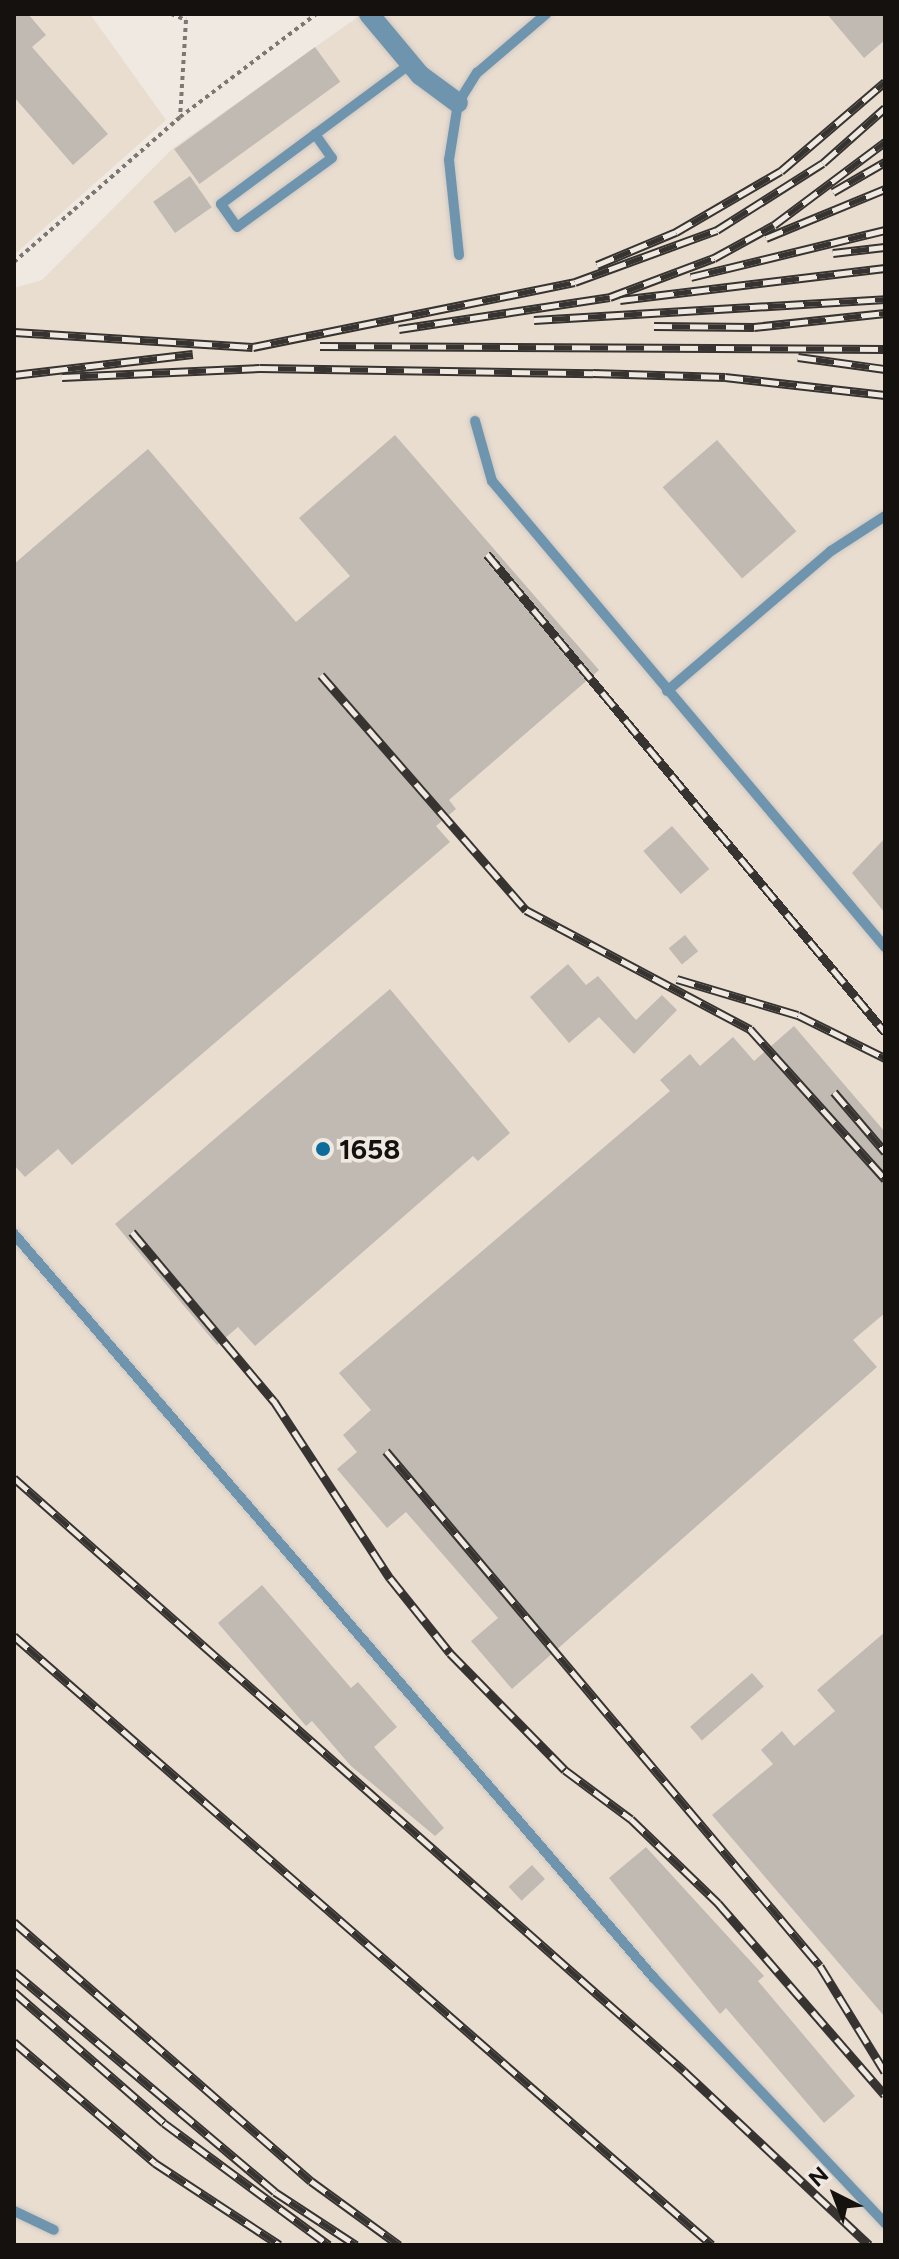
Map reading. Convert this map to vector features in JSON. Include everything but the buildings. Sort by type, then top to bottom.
[{"type":"street","points":[[369,15],[410,64],[458,103]]},
{"type":"lane","points":[[459,255],[449,160],[458,103],[477,73],[546,14]]},
{"type":"lane","points":[[315,134],[332,158],[237,227],[221,204],[315,134],[410,64]]},
{"type":"lane","points":[[475,421],[492,481],[885,947]]},
{"type":"lane","points":[[667,691],[831,551],[885,516]]},
{"type":"lane","points":[[14,1234],[654,1978],[885,2223]]},
{"type":"lane","points":[[14,2211],[54,2230]]},
{"type":"path","points":[[171,14],[186,20],[180,117]]},
{"type":"path","points":[[14,262],[180,117],[316,14]]},
{"type":"shaded area","points":[[14,14],[90,14],[166,120],[14,255]]},
{"type":"shaded area","points":[[362,14],[885,14],[885,2245],[14,2245],[14,288],[42,280],[173,148]]},
{"type":"railway","points":[[597,265],[676,232],[781,171],[885,82]]},
{"type":"railway","points":[[14,332],[253,347],[575,282],[717,230],[823,163],[885,108]]},
{"type":"railway","points":[[399,329],[610,297],[714,258],[774,225],[885,142]]},
{"type":"railway","points":[[833,192],[885,162]]},
{"type":"railway","points":[[766,238],[885,189]]},
{"type":"railway","points":[[691,277],[885,230]]},
{"type":"railway","points":[[833,253],[885,247]]},
{"type":"railway","points":[[620,300],[885,268]]},
{"type":"railway","points":[[534,320],[885,299]]},
{"type":"railway","points":[[654,326],[754,327],[885,313]]},
{"type":"railway","points":[[320,346],[885,349]]},
{"type":"railway","points":[[14,375],[193,354]]},
{"type":"railway","points":[[798,357],[885,369]]},
{"type":"railway","points":[[62,377],[260,368],[593,373],[725,377],[885,395]]},
{"type":"railway","points":[[487,554],[885,1032]]},
{"type":"railway","points":[[321,675],[526,910],[750,1029],[885,1179]]},
{"type":"railway","points":[[677,979],[798,1015],[885,1058]]},
{"type":"railway","points":[[834,1092],[885,1152]]},
{"type":"railway","points":[[132,1232],[274,1401],[390,1578],[450,1653],[565,1770],[631,1819],[718,1903],[885,2095]]},
{"type":"railway","points":[[386,1451],[820,1966],[885,2072]]},
{"type":"railway","points":[[14,1478],[684,2071],[869,2245]]},
{"type":"railway","points":[[14,1636],[712,2245]]},
{"type":"railway","points":[[14,1922],[311,2181],[399,2245]]},
{"type":"railway","points":[[14,1972],[275,2192],[356,2245]]},
{"type":"railway","points":[[14,1992],[164,2123],[329,2245]]},
{"type":"railway","points":[[14,2042],[155,2163],[280,2245]]},
{"type":"place","name":"1658","points":[[323,1149]]}]
